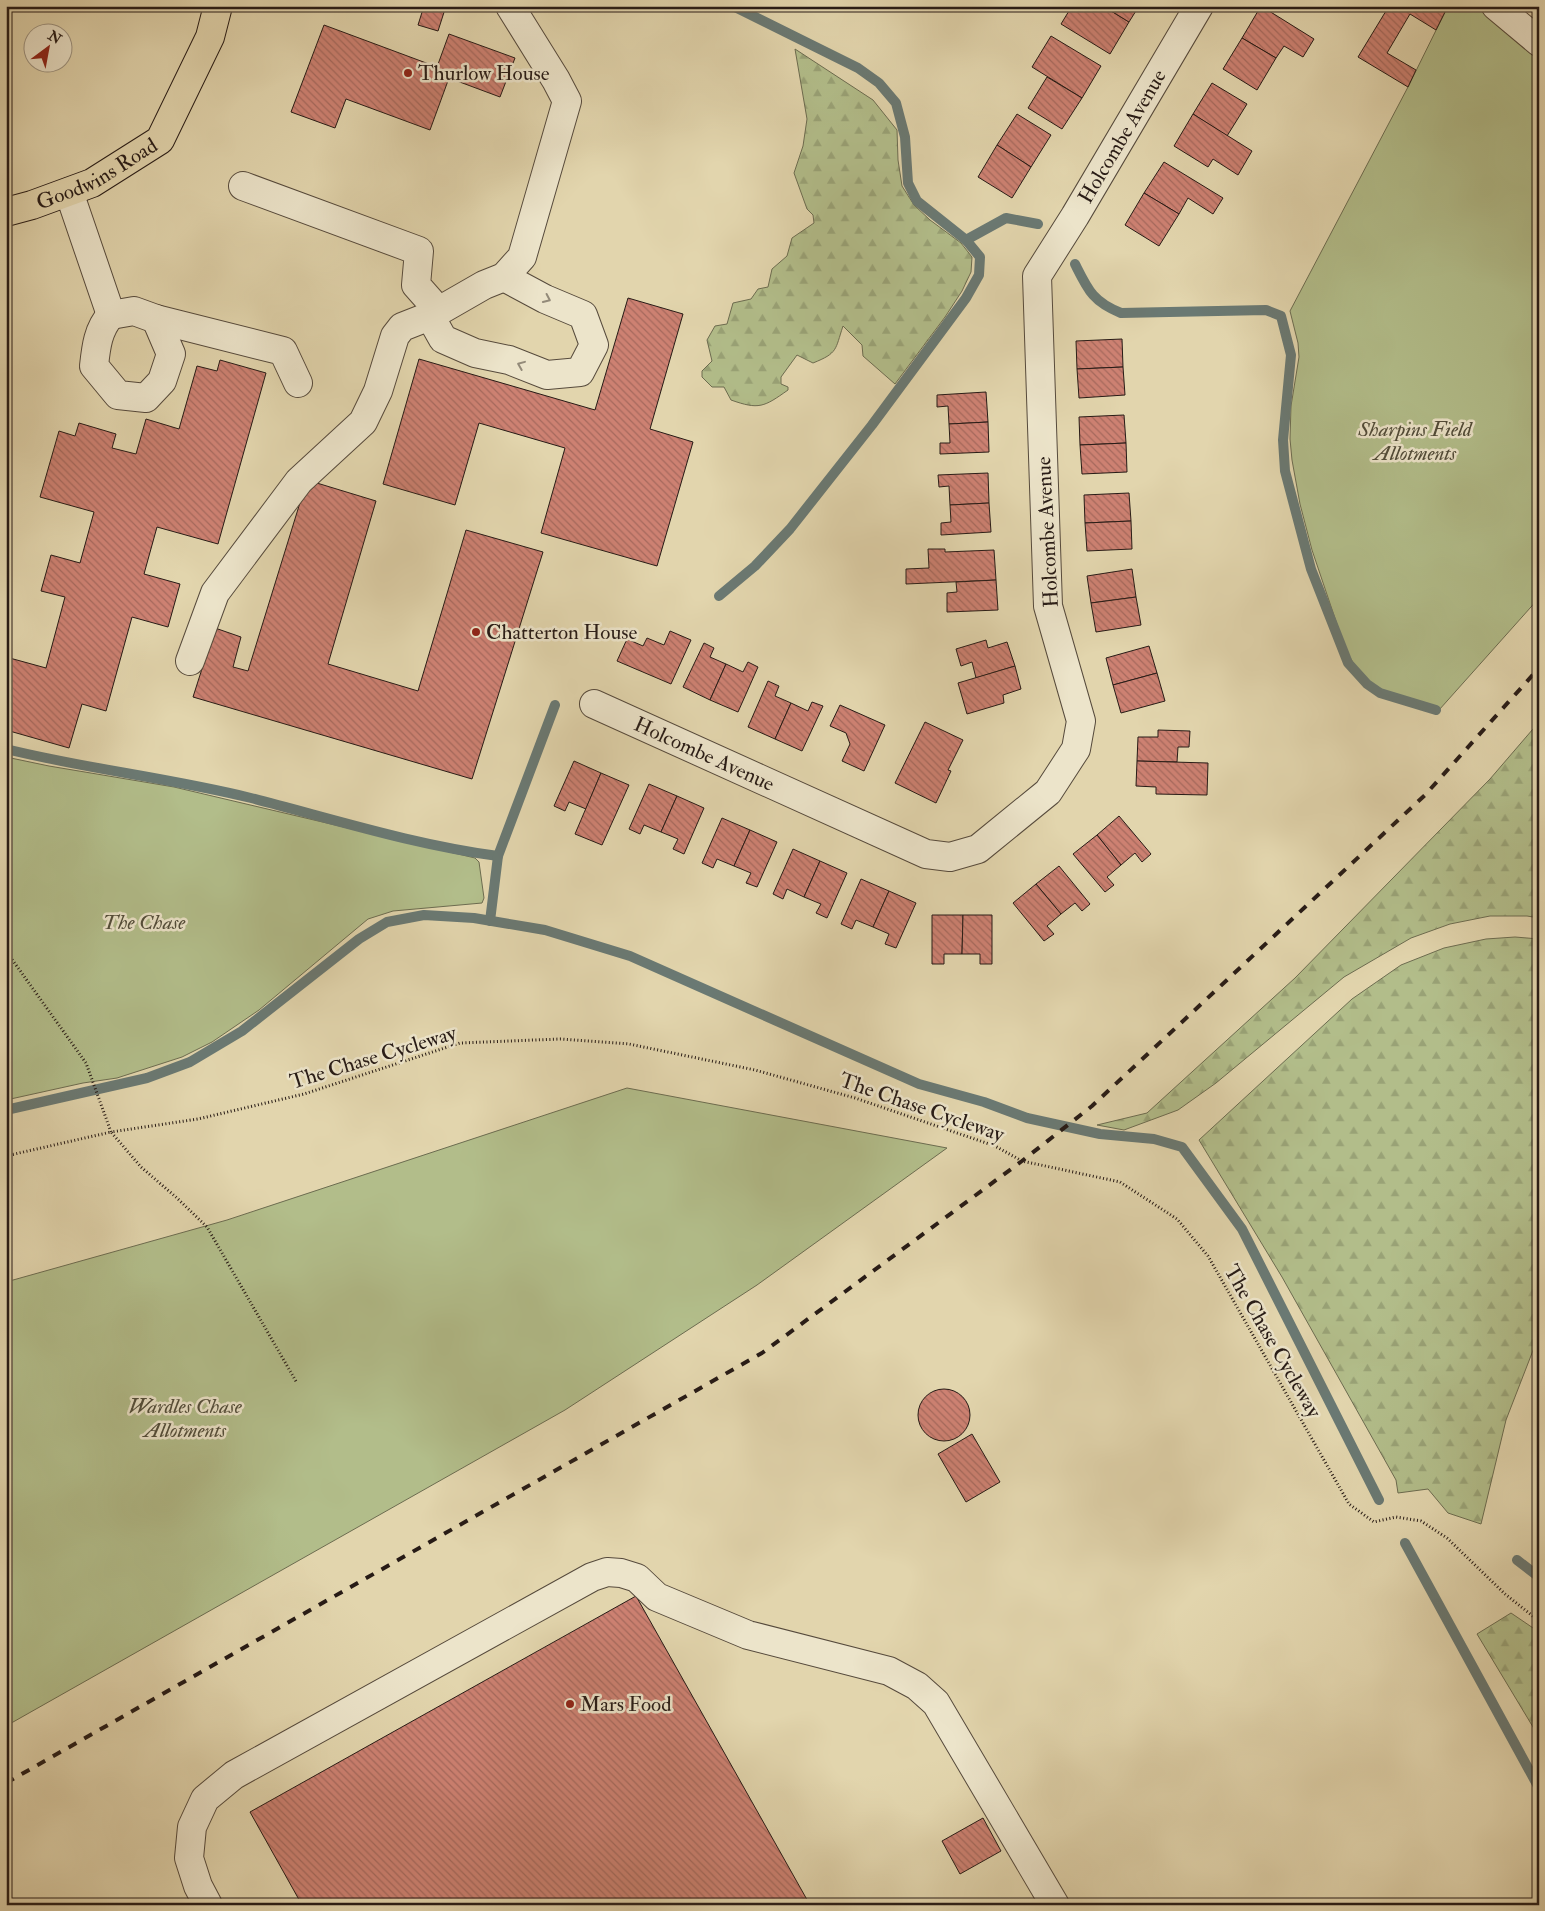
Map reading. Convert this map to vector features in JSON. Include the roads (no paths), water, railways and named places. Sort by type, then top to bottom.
[{"type":"main road","name":"Goodwins Road","points":[[6,212],[92,183],[160,140],[210,38],[218,6]]},
{"type":"street","points":[[190,662],[214,593],[299,481],[363,422],[378,391],[395,336],[402,327],[435,314],[504,277],[522,257],[567,102],[556,80],[510,6]]},
{"type":"street","name":"Holcombe Avenue","points":[[594,704],[926,854],[950,857],[978,849],[1048,792],[1076,749],[1081,721],[1048,606],[1037,276],[1075,216],[1199,6]]},
{"type":"street","points":[[1496,6],[1539,42]]},
{"type":"street","points":[[243,186],[419,251],[416,285],[435,314],[443,339],[475,353],[510,360],[547,375],[580,372],[594,345],[583,315],[545,299],[504,277]]},
{"type":"street","points":[[69,192],[111,315]]},
{"type":"street","points":[[156,319],[171,354],[162,381],[146,398],[118,395],[94,366],[96,344],[103,324],[111,315],[134,311],[156,319],[283,351],[298,383]]},
{"type":"street","points":[[208,1905],[198,1886],[189,1858],[192,1827],[206,1798],[234,1775],[583,1581],[607,1572],[621,1573],[637,1578],[657,1597],[748,1635],[889,1671],[917,1686],[936,1703],[1055,1905]]},
{"type":"waterway","points":[[719,596],[755,566],[790,529],[872,425],[966,298],[979,275],[980,257],[966,240],[917,201],[908,183],[905,137],[896,103],[879,83],[858,68],[733,6]]},
{"type":"waterway","points":[[966,240],[1006,218],[1038,224]]},
{"type":"waterway","points":[[1075,264],[1092,294],[1104,304],[1121,313],[1266,310],[1281,316],[1291,355],[1283,440],[1285,471],[1311,569],[1348,663],[1367,684],[1380,693],[1436,710]]},
{"type":"waterway","points":[[490,921],[498,856],[555,705]]},
{"type":"waterway","points":[[6,749],[221,791],[374,831],[498,856]]},
{"type":"waterway","points":[[6,1110],[147,1078],[190,1062],[242,1031],[359,939],[387,922],[424,915],[474,918],[545,930],[630,956],[919,1084],[984,1102],[1027,1118],[1100,1134],[1154,1139],[1182,1147],[1242,1229],[1379,1500]]},
{"type":"waterway","points":[[1405,1543],[1539,1788]]},
{"type":"waterway","points":[[1517,1560],[1539,1577]]},
{"type":"railway","points":[[6,1783],[762,1353],[1022,1161],[1092,1106],[1425,795],[1539,668]]},
{"type":"place","name":"Thurlow House","points":[[408,73]]},
{"type":"place","name":"Chatterton House","points":[[476,632]]},
{"type":"place","name":"Mars Food","points":[[570,1704]]},
{"type":"park label","name":"Sharpins Field Allotments","points":[[1415,441]]},
{"type":"park label","name":"The Chase","points":[[144,922]]},
{"type":"park label","name":"Wardles Chase Allotments","points":[[185,1418]]}]
